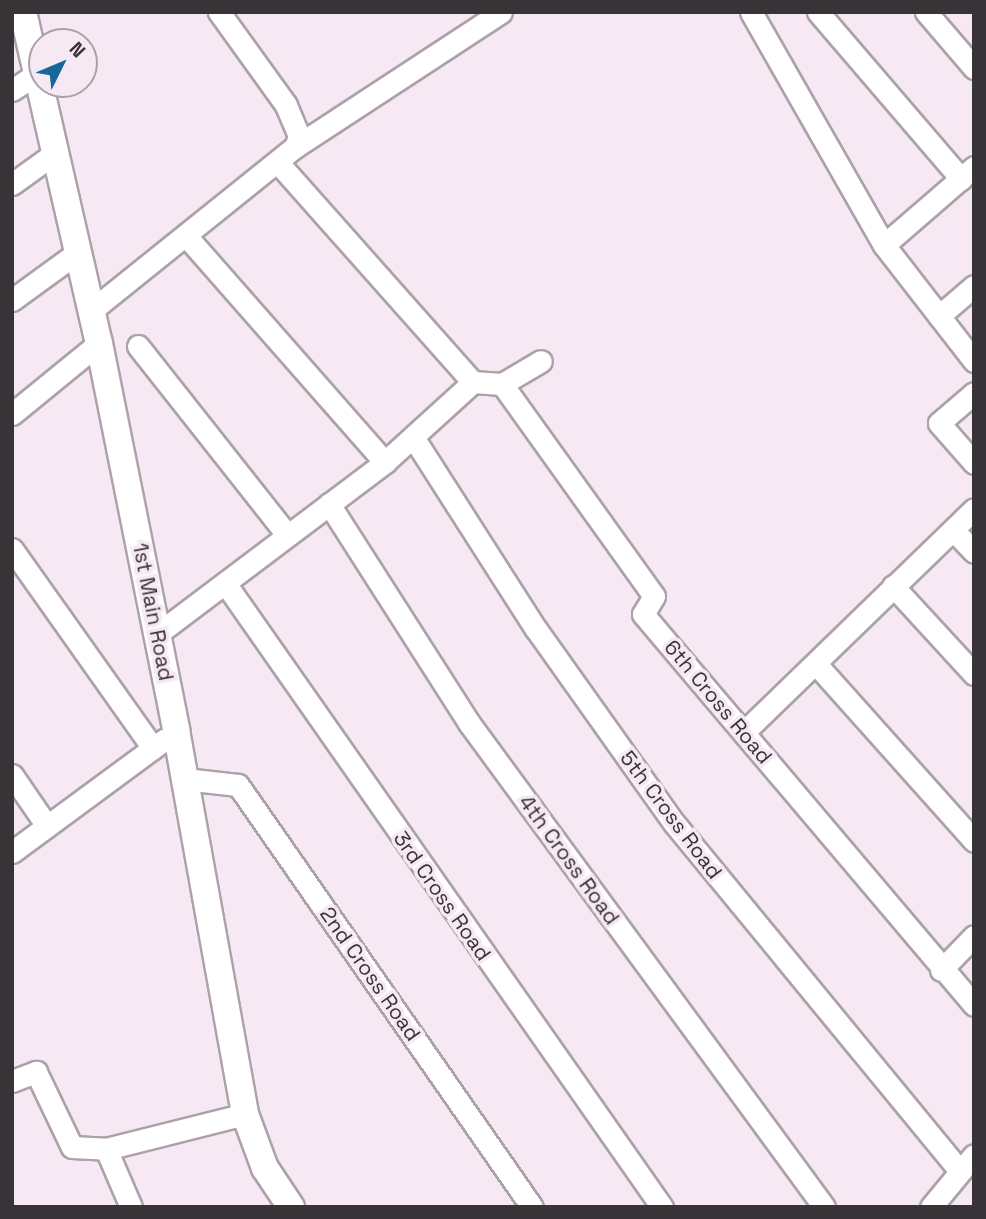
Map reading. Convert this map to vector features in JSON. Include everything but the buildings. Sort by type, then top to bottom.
[{"type":"street","name":"1st Main Road","points":[[23,12],[28,34]]},
{"type":"street","points":[[219,12],[286,105],[299,136],[295,147]]},
{"type":"street","points":[[751,12],[884,245],[974,361]]},
{"type":"street","points":[[818,12],[967,173],[884,245]]},
{"type":"street","points":[[926,12],[974,68]]},
{"type":"street","points":[[92,310],[279,164],[295,147],[497,13]]},
{"type":"street","points":[[12,90],[28,80]]},
{"type":"street","name":"1st Main Road","points":[[42,98],[99,343],[176,730],[245,1114],[265,1168],[290,1207]]},
{"type":"street","points":[[12,184],[55,153]]},
{"type":"street","points":[[279,164],[473,382],[502,384],[541,361]]},
{"type":"street","points":[[187,237],[385,461]]},
{"type":"street","points":[[12,300],[78,252]]},
{"type":"street","points":[[939,316],[974,286]]},
{"type":"street","points":[[12,414],[99,343]]},
{"type":"street","points":[[138,346],[286,535]]},
{"type":"street","points":[[157,634],[385,461],[473,382]]},
{"type":"street","name":"6th Cross Road","points":[[502,384],[654,596],[643,614],[941,970],[974,1005]]},
{"type":"street","points":[[974,393],[939,423],[974,463]]},
{"type":"street","name":"5th Cross Road","points":[[413,437],[536,629],[674,823],[969,1162]]},
{"type":"street","name":"4th Cross Road","points":[[329,504],[469,723],[824,1207]]},
{"type":"street","points":[[744,732],[974,509]]},
{"type":"street","points":[[954,531],[974,552]]},
{"type":"street","points":[[12,549],[153,748]]},
{"type":"street","name":"3rd Cross Road","points":[[225,583],[662,1207]]},
{"type":"street","points":[[893,586],[974,674]]},
{"type":"street","points":[[816,664],[974,841]]},
{"type":"street","points":[[12,852],[176,730]]},
{"type":"street","points":[[12,775],[47,827]]},
{"type":"street","name":"2nd Cross Road","points":[[185,779],[238,785],[532,1207]]},
{"type":"street","points":[[941,970],[974,936]]},
{"type":"street","points":[[12,1081],[36,1072],[72,1147],[106,1149],[245,1114]]},
{"type":"street","points":[[106,1149],[131,1207]]},
{"type":"street","points":[[931,1207],[969,1162]]}]
